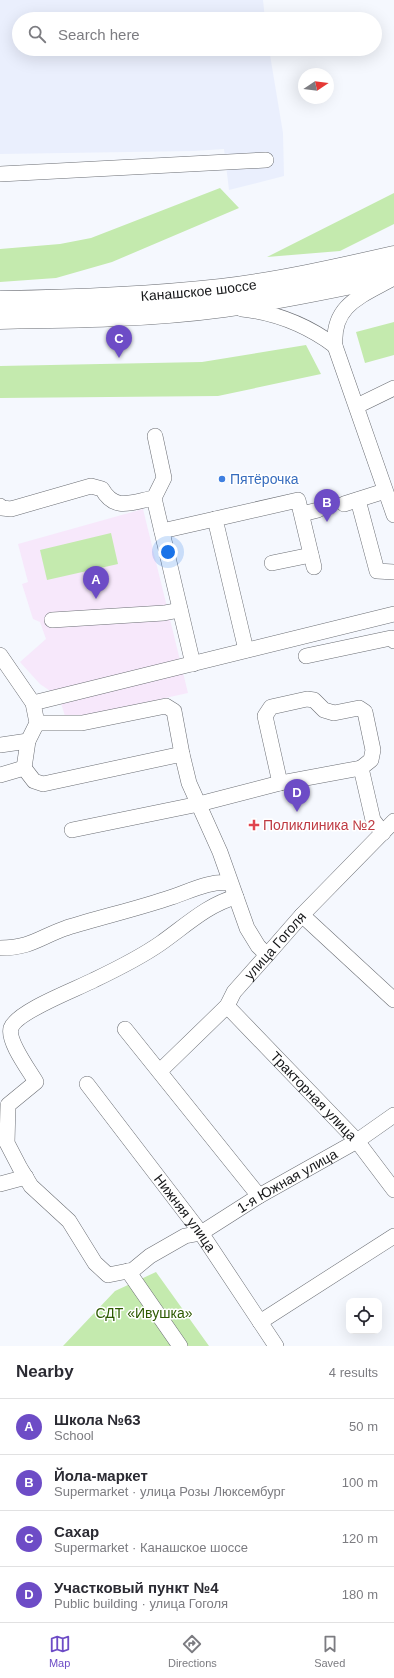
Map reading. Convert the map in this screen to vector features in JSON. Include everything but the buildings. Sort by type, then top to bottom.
[{"type":"main road","name":"Канашское шоссе","points":[[0,301],[142,297],[222,289],[289,278],[394,256]]},
{"type":"main road","name":"Канашское шоссе","points":[[0,319],[96,317],[223,307],[320,291],[394,276]]},
{"type":"street","points":[[0,174],[266,160]]},
{"type":"street","points":[[394,276],[364,294],[343,312],[335,327],[335,346],[389,496],[394,515]]},
{"type":"street","points":[[223,307],[261,311],[293,321],[316,332],[335,346]]},
{"type":"street","points":[[357,406],[394,388]]},
{"type":"street","points":[[155,436],[164,478],[154,498],[193,664]]},
{"type":"street","points":[[0,506],[2,508],[11,509],[91,486],[102,489],[107,499],[114,503],[122,504],[154,498]]},
{"type":"street","points":[[389,496],[351,502],[377,571],[394,572]]},
{"type":"street","points":[[162,531],[298,500],[313,561],[272,563]]},
{"type":"street","points":[[302,514],[318,510]]},
{"type":"street","points":[[215,519],[246,650]]},
{"type":"street","points":[[52,620],[164,613],[180,610]]},
{"type":"street","points":[[33,703],[394,614]]},
{"type":"street","points":[[306,656],[390,638],[394,641]]},
{"type":"street","points":[[2,662],[33,703],[37,723],[28,742],[24,768],[34,781],[43,784],[182,754]]},
{"type":"street","points":[[72,830],[199,804],[280,783],[360,768],[370,760],[373,750],[365,712],[359,708],[334,713],[324,710],[314,700],[307,699],[271,707],[265,716],[280,783]]},
{"type":"street","points":[[37,723],[82,723],[166,706],[174,711],[189,783],[199,804],[252,938],[267,955]]},
{"type":"street","points":[[0,745],[28,742]]},
{"type":"street","points":[[0,775],[24,768]]},
{"type":"street","points":[[360,768],[373,820],[383,833]]},
{"type":"street","name":"улица Гоголя","points":[[160,1071],[227,1006],[234,992],[302,915],[394,821]]},
{"type":"street","points":[[0,948],[17,948],[35,943],[64,929],[152,904],[215,883],[230,883]]},
{"type":"street","points":[[180,1346],[128,1271],[108,1275],[95,1263],[69,1221],[31,1186],[7,1143],[8,1105],[36,1082],[12,1042],[11,1029],[15,1021],[25,1013],[96,980],[153,948],[217,904],[236,897]]},
{"type":"street","points":[[302,915],[394,1000]]},
{"type":"street","name":"Тракторная улица","points":[[227,1006],[357,1140],[394,1190]]},
{"type":"street","points":[[125,1029],[259,1196]]},
{"type":"street","name":"Нижняя улица","points":[[87,1084],[201,1233],[276,1346]]},
{"type":"street","name":"1-я Южная улица","points":[[128,1271],[133,1270],[150,1256],[185,1236],[201,1233],[259,1196],[357,1140],[394,1115]]},
{"type":"street","points":[[0,1184],[26,1177]]},
{"type":"street","points":[[260,1322],[394,1236]]},
{"type":"shaded area","points":[[0,0],[263,0],[264,12],[12,12],[12,56],[270,56],[283,133],[284,176],[229,190],[224,149],[194,151],[0,154]]},
{"type":"shaded area","points":[[143,509],[188,693],[84,716],[65,716],[59,697],[40,684],[20,662],[46,639],[40,622],[33,619],[22,584],[28,582],[18,544]]},
{"type":"green space","points":[[220,188],[239,208],[112,262],[56,278],[0,282],[0,249],[60,244],[91,238]]},
{"type":"green space","points":[[394,193],[394,224],[340,251],[267,257]]},
{"type":"green space","points":[[394,322],[394,355],[365,363],[356,332]]},
{"type":"green space","points":[[306,345],[321,374],[218,396],[0,398],[0,366],[202,362]]},
{"type":"green space","points":[[111,533],[118,564],[47,580],[40,550]]},
{"type":"green space","name":"СДТ «Ивушка»","points":[[156,1272],[209,1346],[63,1346],[115,1291]]},
{"type":"tunnel","points":[[318,510],[344,504]]},
{"type":"place","name":"Сахар","points":[[119,358]]},
{"type":"place","name":"Пятёрочка","points":[[222,479]]},
{"type":"place","name":"Йола-маркет","points":[[327,522]]},
{"type":"place","name":"Школа №63","points":[[96,599]]},
{"type":"place","name":"Участковый пункт №4","points":[[297,812]]},
{"type":"place","name":"Поликлиника №2","points":[[254,825]]}]
